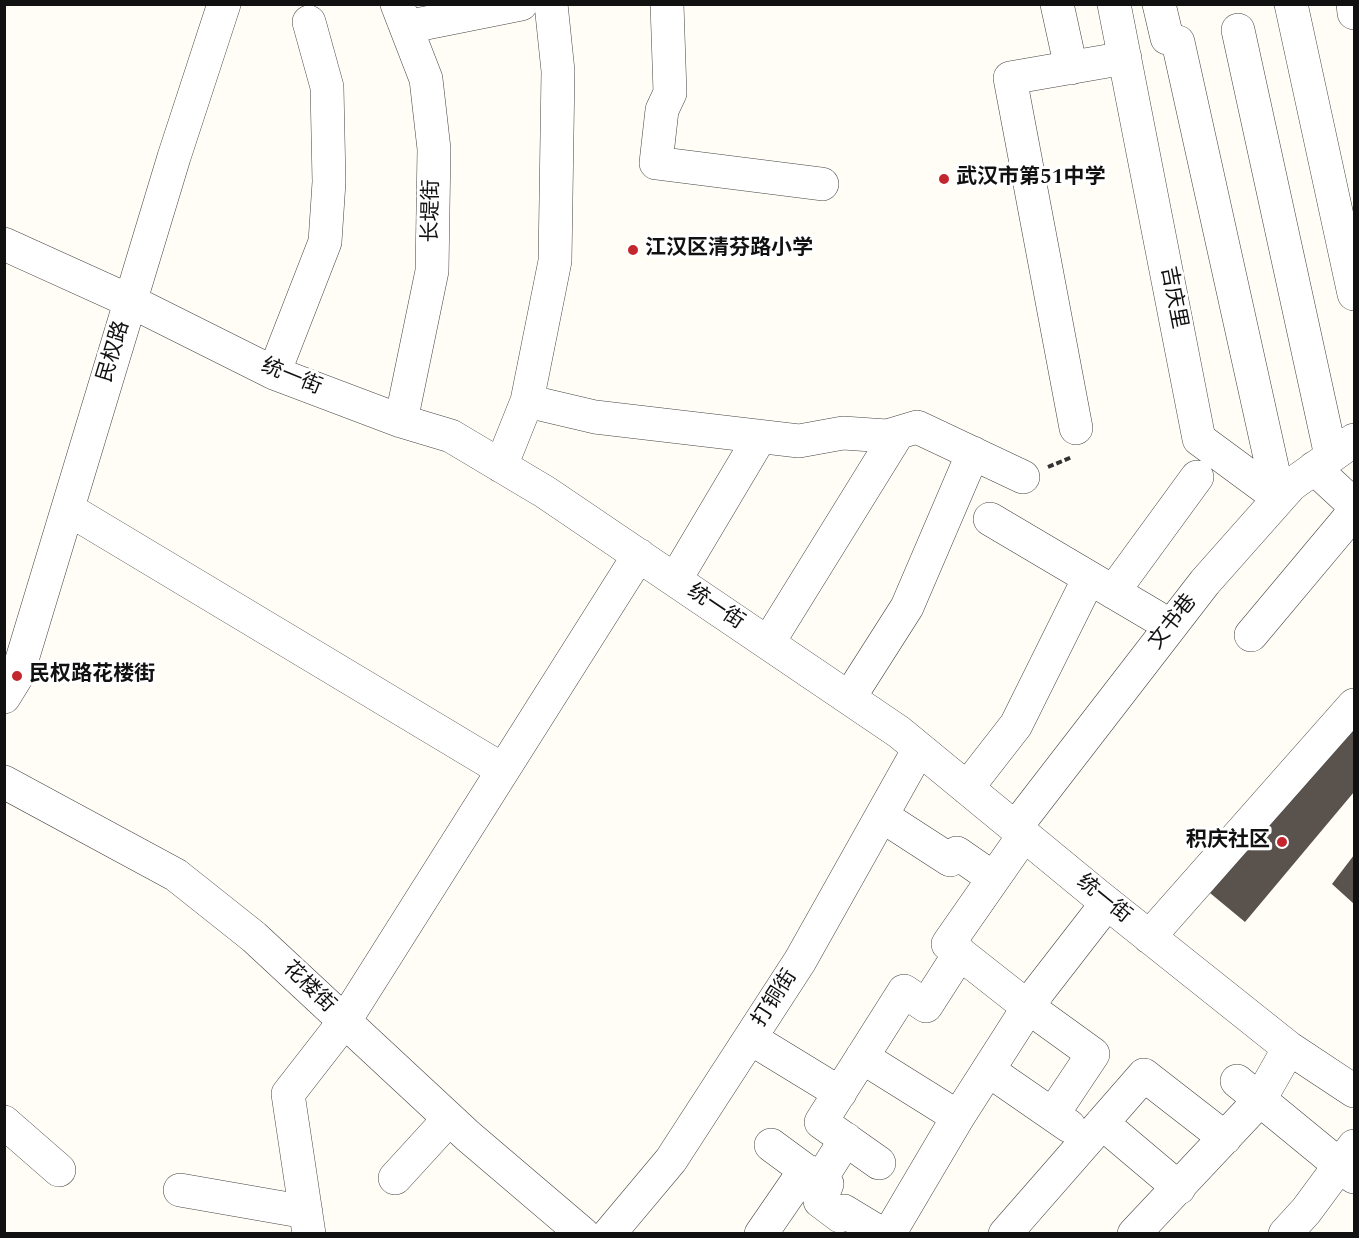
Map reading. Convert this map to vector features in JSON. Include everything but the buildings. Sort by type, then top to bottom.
[{"type":"street","name":"民权路","points":[[4,698],[17,676],[174,157],[225,4]]},
{"type":"street","points":[[401,16],[521,4]]},
{"type":"street","points":[[501,466],[527,401],[555,261],[558,71],[551,4]]},
{"type":"street","points":[[667,4],[670,93],[662,110],[656,163],[822,184]]},
{"type":"street","points":[[1058,4],[1071,68]]},
{"type":"street","name":"吉庆里","points":[[1114,4],[1199,439],[1280,498]]},
{"type":"street","points":[[1159,4],[1172,40],[1280,498]]},
{"type":"street","points":[[1291,4],[1354,294]]},
{"type":"street","points":[[1353,4],[1354,13]]},
{"type":"street","name":"长堤街","points":[[401,16],[426,79],[434,149],[432,270],[401,421]]},
{"type":"street","points":[[274,373],[325,242],[329,182],[327,87],[309,22]]},
{"type":"street","points":[[1238,30],[1333,455],[1354,505]]},
{"type":"street","points":[[1076,428],[1011,78],[1125,58]]},
{"type":"street","name":"统一街","points":[[4,244],[130,301],[274,373],[401,421],[451,436],[545,492],[898,732],[1289,1048],[1354,1091]]},
{"type":"street","points":[[527,401],[595,417],[799,441],[843,433],[886,436],[918,427],[1023,477]]},
{"type":"street","points":[[768,643],[898,432]]},
{"type":"street","points":[[675,580],[760,437]]},
{"type":"street","points":[[849,698],[907,607],[973,453]]},
{"type":"street","name":"文书巷","points":[[960,953],[948,944],[993,878],[1019,831],[1171,626],[1205,582],[1291,485],[1333,455]]},
{"type":"street","points":[[967,788],[1016,725],[1101,585],[1197,477]]},
{"type":"street","points":[[68,509],[503,770]]},
{"type":"street","points":[[1251,635],[1354,512]]},
{"type":"street","points":[[990,519],[1171,626]]},
{"type":"street","points":[[180,1190],[308,1223],[288,1094],[344,1022],[639,555]]},
{"type":"street","points":[[1149,937],[1354,705]]},
{"type":"street","name":"打铜街","points":[[609,1233],[671,1160],[800,962],[920,749]]},
{"type":"street","name":"花楼街","points":[[4,782],[176,875],[254,937],[449,1119],[573,1230]]},
{"type":"street","points":[[882,816],[950,860],[957,854],[993,878]]},
{"type":"street","points":[[890,1233],[958,1117],[1029,1007],[1107,903]]},
{"type":"street","points":[[879,1163],[821,1122],[904,991],[926,1006],[960,953],[1093,1054],[1053,1114]]},
{"type":"street","points":[[750,1038],[840,1093]]},
{"type":"street","points":[[1134,1233],[1225,1138],[1248,1091],[1289,1048]]},
{"type":"street","points":[[862,1057],[958,1117]]},
{"type":"street","points":[[988,1070],[1053,1114],[1095,1131],[1179,1188]]},
{"type":"street","points":[[1005,1233],[1144,1075],[1225,1138]]},
{"type":"street","points":[[1248,1091],[1350,1163],[1284,1233]]},
{"type":"street","points":[[395,1179],[449,1119]]},
{"type":"street","points":[[4,1122],[58,1170]]},
{"type":"street","points":[[761,1233],[846,1139]]},
{"type":"street","points":[[771,1145],[827,1184],[820,1201],[840,1216],[844,1211],[882,1233]]},
{"type":"place","name":"武汉市第51中学","points":[[944,179]]},
{"type":"place","name":"江汉区清芬路小学","points":[[633,250]]},
{"type":"place","name":"民权路花楼街","points":[[17,676]]},
{"type":"place","name":"积庆社区","points":[[1282,842]]}]
